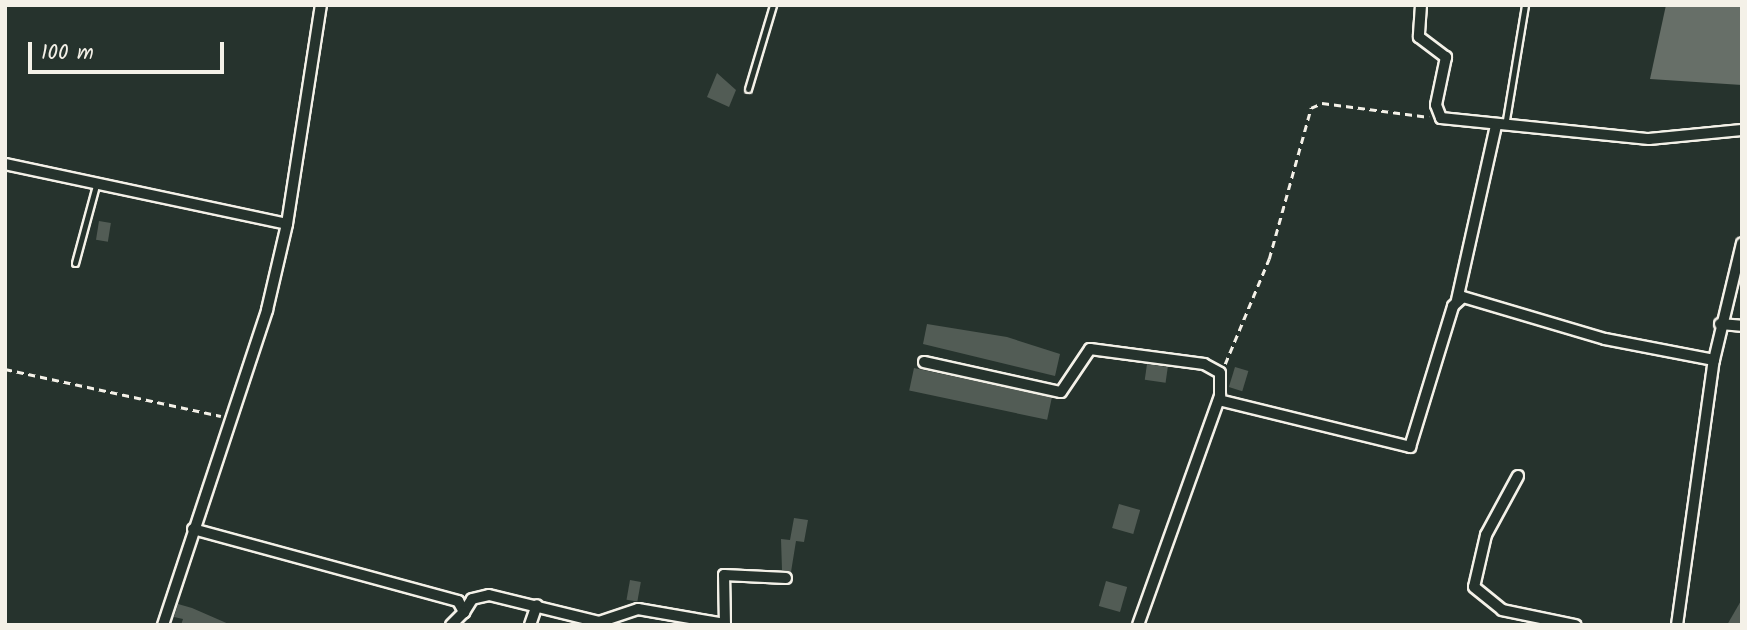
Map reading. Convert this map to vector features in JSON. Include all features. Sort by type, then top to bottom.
[{"type":"street","points":[[163,625],[193,529],[253,357],[276,221],[321,5]]},
{"type":"street","points":[[1421,5],[1419,37],[1446,57],[1436,105],[1441,118],[1649,139],[1742,130]]},
{"type":"street","points":[[1219,400],[1410,447],[1457,300],[1501,126]]},
{"type":"street","points":[[5,164],[276,221]]},
{"type":"street","points":[[1677,625],[1720,324],[1742,243]]},
{"type":"street","points":[[1457,300],[1470,297],[1605,339],[1714,360]]},
{"type":"street","points":[[1720,324],[1742,326]]},
{"type":"street","points":[[924,362],[1061,392],[1090,349],[1204,364],[1220,373],[1219,400],[1138,625]]},
{"type":"street","points":[[1518,476],[1486,535],[1474,587],[1502,610],[1575,625]]},
{"type":"street","points":[[193,529],[458,601],[464,612]]},
{"type":"street","points":[[451,625],[472,599],[484,595],[537,605],[599,622],[617,621],[638,609],[725,624],[726,573],[786,578]]},
{"type":"street","points":[[530,625],[537,605]]},
{"type":"lane","points":[[748,89],[773,5]]},
{"type":"lane","points":[[1501,126],[1525,5]]},
{"type":"lane","points":[[75,262],[97,184]]},
{"type":"path","points":[[1220,373],[1269,259],[1311,108],[1322,103],[1441,118]]},
{"type":"path","points":[[5,369],[224,417]]},
{"type":"shaded area","points":[[1666,5],[1742,5],[1742,85],[1650,79]]},
{"type":"building","points":[[717,73],[736,90],[729,107],[707,97]]},
{"type":"building","points":[[99,221],[111,223],[108,242],[96,240]]},
{"type":"building","points":[[927,324],[1007,337],[1060,354],[1055,376],[923,344]]},
{"type":"building","points":[[1147,364],[1168,367],[1166,383],[1145,380]]},
{"type":"building","points":[[1235,367],[1248,371],[1242,391],[1229,387]]},
{"type":"building","points":[[914,368],[1052,397],[1047,420],[909,390]]},
{"type":"building","points":[[1119,504],[1140,510],[1133,534],[1112,528]]},
{"type":"building","points":[[794,518],[808,520],[804,542],[796,541],[791,572],[782,570],[781,539],[790,540]]},
{"type":"building","points":[[630,580],[641,582],[637,602],[627,600]]},
{"type":"building","points":[[1106,581],[1127,587],[1120,612],[1099,606]]},
{"type":"building","points":[[1742,599],[1742,625],[1727,625]]},
{"type":"building","points":[[178,604],[231,625],[181,625],[183,619],[174,617]]}]
